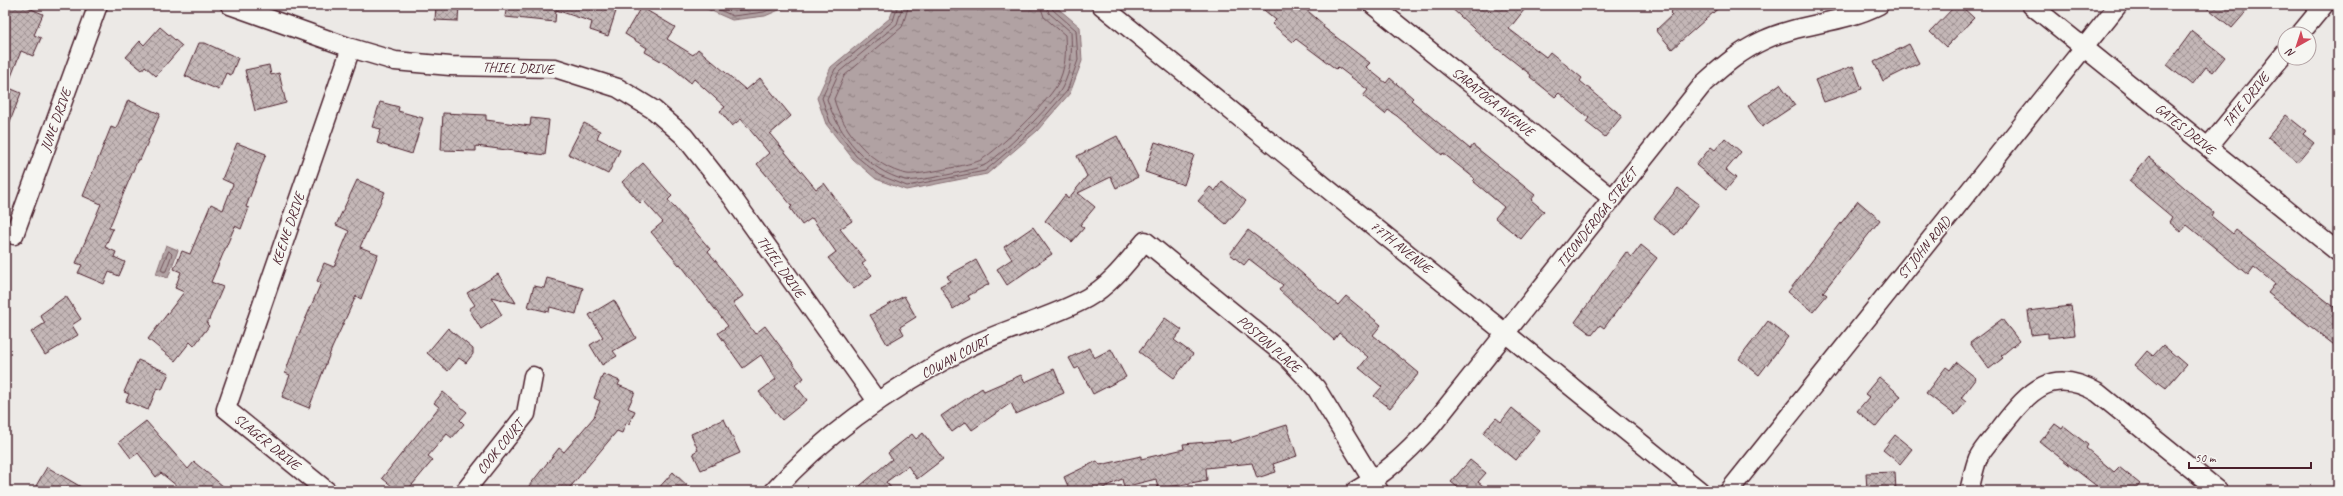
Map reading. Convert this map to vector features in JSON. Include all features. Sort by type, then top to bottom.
[{"type":"street","name":"JUNE DRIVE","points":[[14,235],[98,5]]},
{"type":"street","name":"THIEL DRIVE","points":[[230,5],[351,48],[395,61],[450,66],[555,68],[618,88],[654,110],[684,136],[732,197],[877,401]]},
{"type":"street","name":"77TH AVENUE","points":[[1101,5],[1506,332],[1700,491]]},
{"type":"street","name":"SARATOGA AVENUE","points":[[1373,5],[1612,198]]},
{"type":"street","name":"TICONDEROGA STREET","points":[[1354,491],[1376,486],[1430,428],[1704,83],[1734,56],[1765,40],[1862,14],[1878,5]]},
{"type":"street","name":"GATES DRIVE","points":[[2032,5],[2338,252]]},
{"type":"street","name":"ST JOHN ROAD","points":[[1729,491],[2118,5]]},
{"type":"street","points":[[2307,26],[2324,5]]},
{"type":"street","name":"KEENE DRIVE","points":[[226,409],[351,48]]},
{"type":"street","name":"TATE DRIVE","points":[[2208,147],[2277,63]]},
{"type":"street","name":"COWAN COURT","points":[[774,491],[828,439],[877,401],[968,348],[1088,298],[1116,275],[1145,241]]},
{"type":"street","name":"POSTON PLACE","points":[[1145,241],[1286,356],[1316,388],[1376,486]]},
{"type":"street","name":"COOK COURT","points":[[465,491],[526,414],[533,376]]},
{"type":"street","points":[[1969,491],[1978,457],[2029,394],[2047,384],[2064,381],[2081,383],[2098,393],[2219,491]]},
{"type":"street","name":"SLAGER DRIVE","points":[[226,409],[327,491]]},
{"type":"water","points":[[698,5],[791,5],[765,16],[732,20]]},
{"type":"water","points":[[895,5],[1054,5],[1080,27],[1082,61],[1070,93],[1037,131],[987,174],[906,190],[876,179],[853,159],[826,124],[817,98],[831,67],[890,18]]},
{"type":"water","points":[[166,245],[178,250],[168,278],[156,274]]},
{"type":"building","points":[[7,5],[22,5],[43,14],[34,35],[41,38],[33,56],[21,51],[7,87],[21,93],[6,132],[5,11]]},
{"type":"building","points":[[436,5],[459,5],[458,21],[435,20]]},
{"type":"building","points":[[507,5],[618,5],[608,36],[590,30],[592,22],[556,10],[555,22],[505,17]]},
{"type":"building","points":[[1258,5],[1288,5],[1295,11],[1301,5],[1324,25],[1323,27],[1370,63],[1366,67],[1386,83],[1390,78],[1413,98],[1411,100],[1470,149],[1473,145],[1535,195],[1531,200],[1544,211],[1521,239],[1495,218],[1504,207],[1473,181],[1474,178],[1443,153],[1442,155],[1397,116],[1388,110],[1385,114],[1363,96],[1368,90],[1338,67],[1336,69],[1296,39],[1293,42],[1272,24],[1276,20]]},
{"type":"building","points":[[1448,5],[1528,5],[1509,29],[1546,57],[1550,52],[1582,78],[1580,81],[1622,116],[1605,137],[1586,122],[1589,118],[1559,93],[1555,97],[1530,77],[1531,75],[1485,39]]},
{"type":"building","points":[[1678,5],[1722,5],[1672,49],[1656,30],[1672,15],[1670,13]]},
{"type":"building","points":[[1956,5],[1960,5],[1974,18],[1946,47],[1930,32]]},
{"type":"building","points":[[2204,5],[2252,5],[2232,28]]},
{"type":"building","points":[[641,7],[675,27],[667,39],[693,55],[698,49],[746,90],[760,78],[791,116],[770,134],[816,189],[824,183],[852,221],[840,229],[866,261],[862,264],[872,275],[854,289],[828,258],[836,252],[812,218],[802,225],[790,208],[792,206],[757,164],[769,153],[741,119],[732,126],[720,111],[725,107],[694,79],[691,83],[673,68],[645,52],[647,48],[625,34]]},
{"type":"building","points":[[160,27],[182,46],[156,76],[145,66],[142,70],[126,57],[140,41],[144,45]]},
{"type":"building","points":[[2192,31],[2225,57],[2213,72],[2206,67],[2192,85],[2167,65]]},
{"type":"building","points":[[199,43],[205,43],[238,58],[231,75],[226,73],[219,90],[185,76]]},
{"type":"building","points":[[1909,44],[1919,63],[1883,81],[1874,62]]},
{"type":"building","points":[[269,65],[271,75],[279,73],[286,103],[255,111],[245,70]]},
{"type":"building","points":[[1853,66],[1862,89],[1824,102],[1815,80]]},
{"type":"building","points":[[1780,84],[1795,105],[1762,127],[1748,106]]},
{"type":"building","points":[[128,100],[160,114],[140,160],[138,159],[109,228],[113,229],[105,247],[116,252],[114,257],[125,262],[119,276],[109,272],[104,284],[78,273],[82,265],[76,263],[101,204],[83,196],[111,127],[116,129]]},
{"type":"building","points":[[380,102],[399,107],[398,111],[423,118],[412,154],[377,143],[381,129],[372,127]]},
{"type":"building","points":[[443,113],[486,115],[486,120],[530,126],[531,118],[549,120],[545,155],[476,146],[476,151],[441,150]]},
{"type":"building","points":[[2286,115],[2306,131],[2303,134],[2314,143],[2298,162],[2268,137]]},
{"type":"building","points":[[584,123],[600,131],[597,138],[620,150],[608,174],[568,154]]},
{"type":"building","points":[[1117,136],[1138,177],[1116,188],[1111,177],[1078,193],[1095,207],[1080,225],[1084,228],[1072,242],[1045,221],[1065,195],[1068,199],[1087,176],[1077,156]]},
{"type":"building","points":[[1725,138],[1741,152],[1726,170],[1736,178],[1726,190],[1696,165],[1711,147],[1715,150]]},
{"type":"building","points":[[1155,142],[1194,155],[1184,185],[1145,172]]},
{"type":"building","points":[[237,143],[266,154],[246,207],[249,208],[241,229],[235,226],[211,282],[223,287],[207,324],[209,326],[194,346],[190,342],[175,361],[148,339],[184,292],[175,288],[181,272],[174,269],[182,251],[190,254],[211,204],[223,210],[233,184],[222,179]]},
{"type":"building","points":[[2149,157],[2213,212],[2211,216],[2233,234],[2236,230],[2338,310],[2338,348],[2268,293],[2275,284],[2254,267],[2248,275],[2187,225],[2181,232],[2169,222],[2172,217],[2129,181]]},
{"type":"building","points":[[643,163],[672,196],[668,200],[710,249],[708,251],[743,296],[733,303],[755,334],[765,326],[804,378],[795,385],[807,400],[782,420],[759,392],[776,379],[761,355],[743,368],[718,333],[728,326],[680,264],[679,265],[651,232],[663,222],[643,200],[640,203],[622,182]]},
{"type":"building","points":[[357,180],[385,192],[360,247],[378,254],[361,299],[356,296],[332,348],[309,408],[282,397],[290,375],[285,373],[299,334],[321,283],[317,281],[324,263],[334,267],[349,231],[336,225]]},
{"type":"building","points":[[1222,181],[1246,201],[1226,224],[1198,201],[1210,187],[1215,191]]},
{"type":"building","points":[[1678,188],[1699,204],[1675,235],[1654,218]]},
{"type":"building","points":[[1858,201],[1880,220],[1823,292],[1827,295],[1813,312],[1788,292]]},
{"type":"building","points":[[1033,227],[1052,254],[1007,285],[997,269],[1012,259],[1004,247]]},
{"type":"building","points":[[1248,230],[1280,254],[1338,305],[1346,296],[1381,325],[1373,335],[1419,373],[1390,408],[1374,396],[1382,387],[1359,368],[1368,357],[1339,333],[1334,340],[1279,290],[1283,285],[1249,259],[1244,265],[1230,254]]},
{"type":"building","points":[[1641,245],[1657,258],[1604,328],[1600,325],[1592,335],[1575,322],[1626,252],[1632,257]]},
{"type":"building","points":[[976,260],[989,284],[968,296],[970,299],[953,309],[940,286],[950,281],[947,276]]},
{"type":"building","points":[[498,274],[516,303],[491,297],[502,315],[481,329],[469,309],[475,305],[467,293]]},
{"type":"building","points":[[547,278],[583,288],[576,314],[550,307],[549,312],[528,307],[534,286],[544,288]]},
{"type":"building","points":[[66,296],[81,319],[72,325],[78,335],[45,355],[31,332],[45,323],[40,315]]},
{"type":"building","points":[[904,296],[916,317],[900,327],[904,334],[887,344],[870,315]]},
{"type":"building","points":[[614,300],[636,338],[613,351],[617,356],[602,365],[590,345],[603,337],[589,315]]},
{"type":"building","points":[[2071,306],[2075,335],[2048,338],[2048,333],[2031,335],[2028,311]]},
{"type":"building","points":[[1165,318],[1182,330],[1174,340],[1193,354],[1174,378],[1139,352]]},
{"type":"building","points":[[2002,319],[2019,341],[2001,356],[2003,358],[1989,369],[1970,343]]},
{"type":"building","points":[[1768,321],[1788,337],[1759,375],[1739,359]]},
{"type":"building","points":[[448,328],[473,349],[473,354],[466,363],[459,358],[448,371],[427,353]]},
{"type":"building","points":[[2163,345],[2186,365],[2166,388],[2158,382],[2157,384],[2135,365],[2147,351],[2153,356]]},
{"type":"building","points":[[1089,348],[1094,358],[1111,349],[1126,377],[1093,394],[1079,367],[1075,369],[1069,358]]},
{"type":"building","points":[[138,360],[169,373],[162,390],[157,388],[148,410],[126,401],[129,394],[124,392]]},
{"type":"building","points":[[1956,362],[1976,378],[1961,398],[1966,402],[1955,415],[1926,393],[1946,367],[1950,370]]},
{"type":"building","points":[[1054,369],[1064,393],[1016,414],[1011,403],[972,430],[966,422],[952,432],[941,416],[982,388],[984,391],[1021,375],[1025,382]]},
{"type":"building","points":[[603,374],[620,381],[618,385],[635,392],[628,408],[635,411],[629,424],[626,423],[622,433],[617,431],[567,491],[525,491],[559,448],[564,452],[594,417],[600,401],[594,398]]},
{"type":"building","points":[[1879,377],[1901,396],[1876,427],[1857,411],[1869,397],[1865,394]]},
{"type":"building","points":[[443,392],[467,412],[460,420],[464,424],[452,438],[447,434],[428,456],[433,460],[407,491],[398,491],[382,478],[439,407],[434,403]]},
{"type":"building","points":[[1512,408],[1540,431],[1516,460],[1483,433],[1496,418],[1501,422]]},
{"type":"building","points":[[724,419],[740,453],[701,470],[693,453],[698,450],[691,434]]},
{"type":"building","points":[[146,421],[188,469],[194,462],[229,491],[183,491],[161,473],[156,477],[138,453],[131,458],[119,442]]},
{"type":"building","points":[[2055,424],[2062,429],[2064,426],[2088,445],[2086,448],[2114,472],[2119,467],[2140,484],[2134,491],[2103,491],[2040,442]]},
{"type":"building","points":[[1287,425],[1297,456],[1273,464],[1276,472],[1257,478],[1252,463],[1206,468],[1207,480],[1158,489],[1156,479],[1124,487],[1122,479],[1097,491],[1070,491],[1064,477],[1097,461],[1100,465],[1141,456],[1141,459],[1184,449],[1183,444],[1230,440],[1230,443]]},
{"type":"building","points":[[923,433],[943,459],[917,479],[908,466],[886,482],[894,491],[854,491],[892,459],[888,453],[912,434],[916,439]]},
{"type":"building","points":[[1895,435],[1912,449],[1900,464],[1883,450]]},
{"type":"building","points":[[1470,460],[1486,473],[1478,482],[1490,491],[1462,491],[1451,482]]},
{"type":"building","points":[[47,467],[88,491],[33,491]]},
{"type":"building","points":[[673,472],[693,491],[656,491]]},
{"type":"building","points":[[1895,472],[1896,491],[1867,491],[1866,473]]}]
